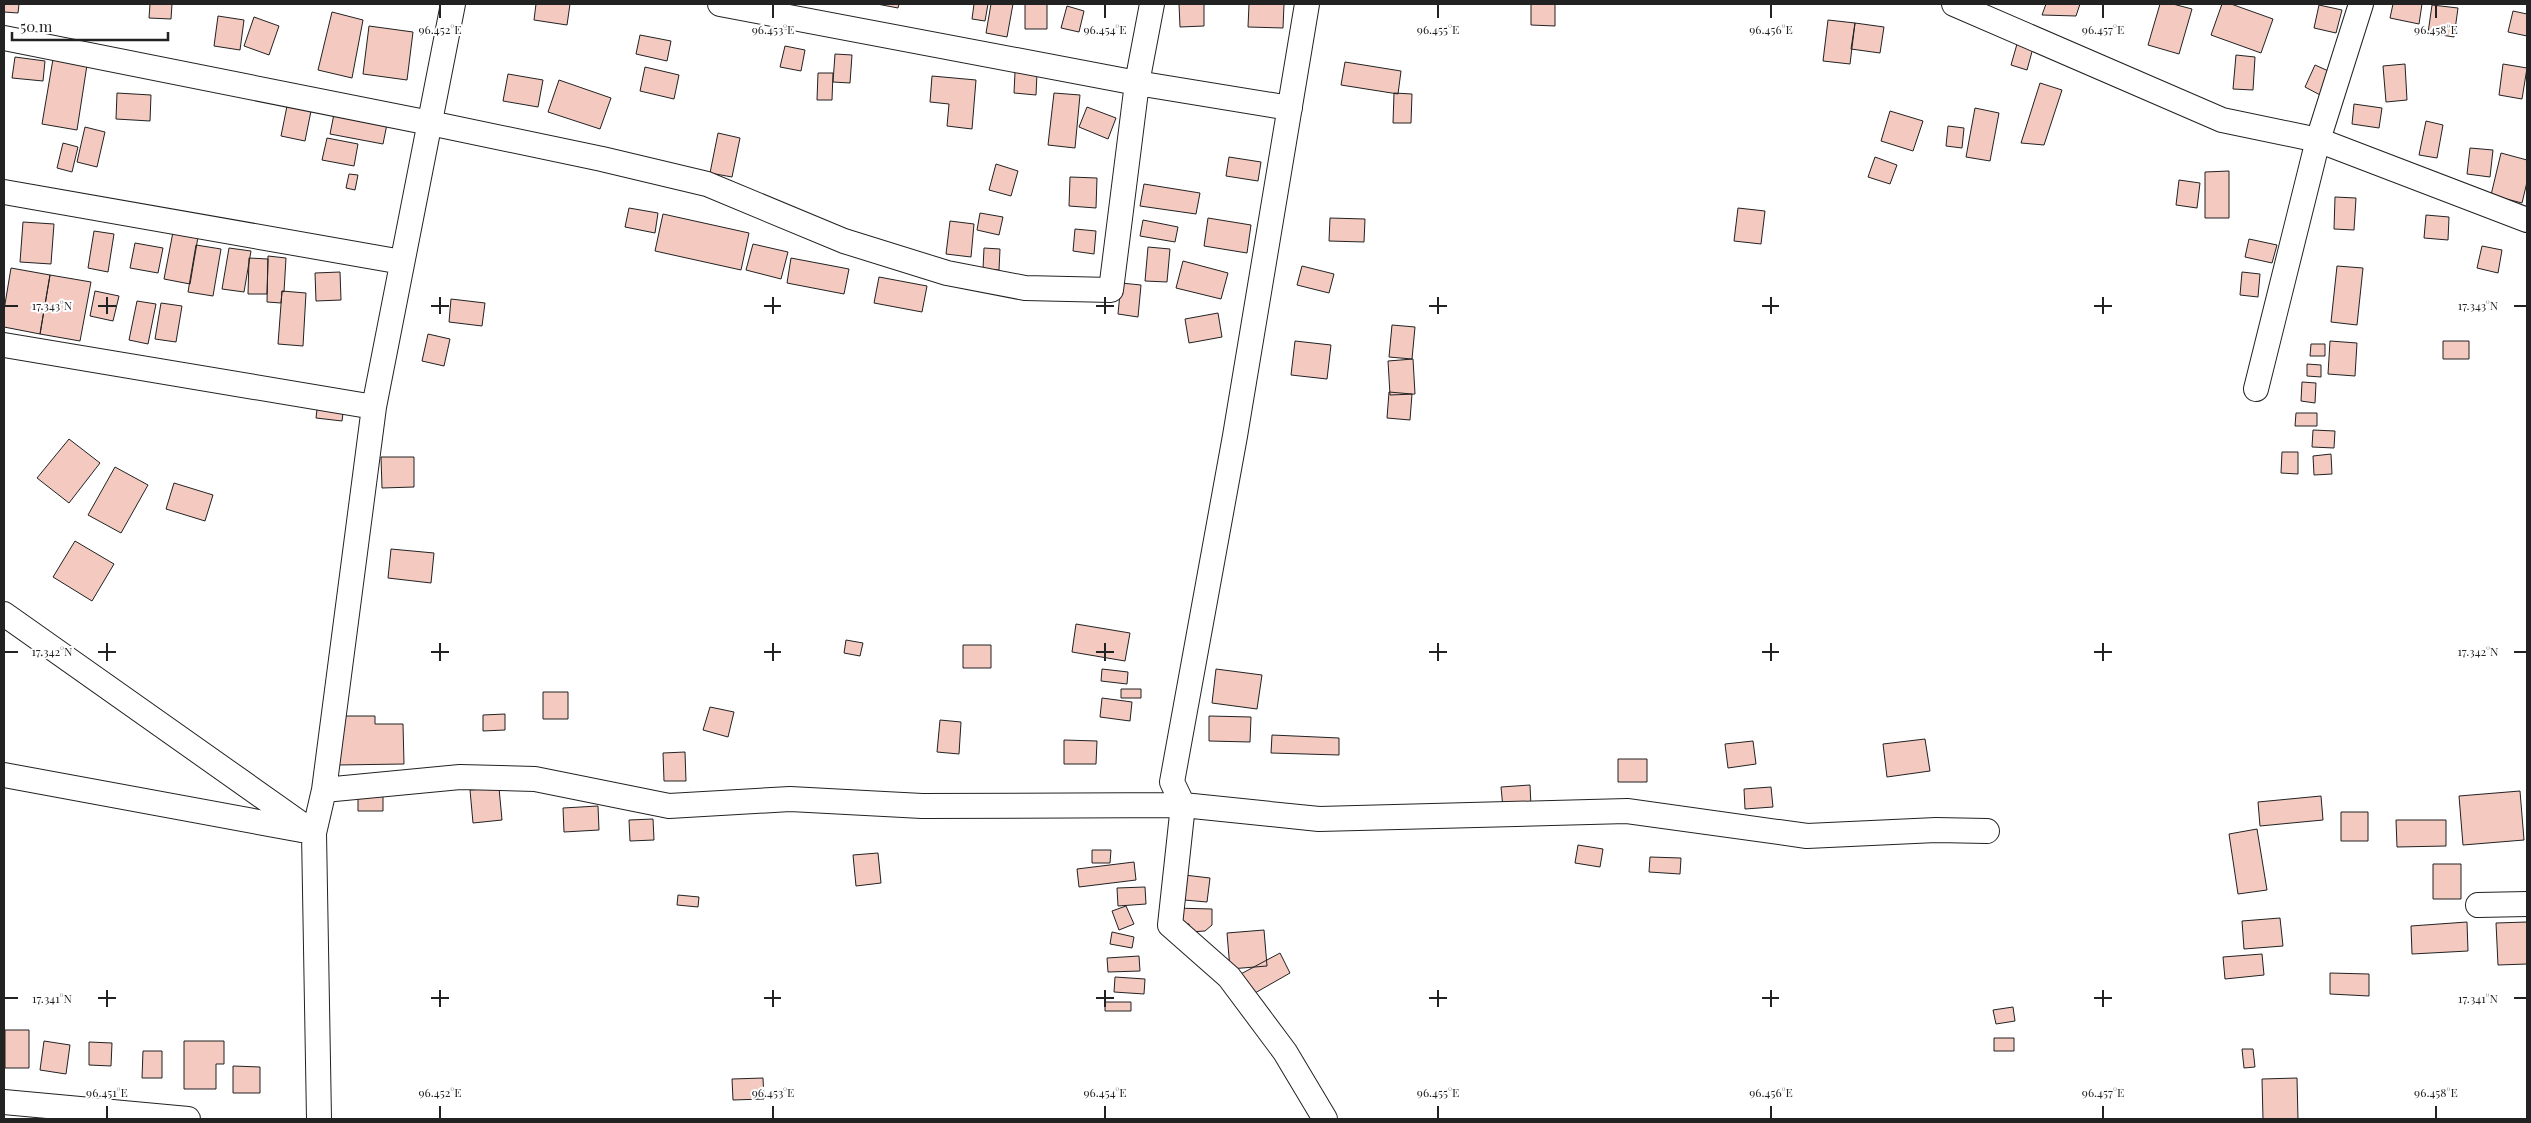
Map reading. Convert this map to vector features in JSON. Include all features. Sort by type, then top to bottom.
[{"type":"street","points":[[319,1119],[314,833],[324,790],[374,407],[453,4]]},
{"type":"street","points":[[720,4],[1138,84],[1290,108]]},
{"type":"street","points":[[4,38],[430,123],[602,159],[707,184],[844,241],[948,273],[1025,288],[1111,290],[1138,84],[1152,4]]},
{"type":"street","points":[[1307,4],[1235,436],[1172,782],[1183,805],[1170,925],[1229,977],[1286,1052],[1325,1119]]},
{"type":"street","points":[[1954,4],[2222,120],[2318,140],[2527,220]]},
{"type":"street","points":[[2256,389],[2318,140],[2361,4]]},
{"type":"street","points":[[4,192],[402,262]]},
{"type":"street","points":[[4,345],[374,407]]},
{"type":"street","points":[[4,614],[314,833]]},
{"type":"street","points":[[4,775],[314,833]]},
{"type":"street","points":[[324,790],[460,777],[535,779],[669,806],[790,800],[922,806],[1183,805],[1319,819],[1627,811],[1808,836],[1936,830],[1987,831]]},
{"type":"street","points":[[2478,906],[2527,904]]},
{"type":"street","points":[[4,1102],[188,1119]]},
{"type":"building","points":[[4,4],[19,4],[18,13],[4,12]]},
{"type":"building","points":[[150,4],[172,4],[171,19],[149,18]]},
{"type":"building","points":[[536,4],[570,4],[567,25],[534,20]]},
{"type":"building","points":[[877,4],[899,4],[898,8]]},
{"type":"building","points":[[974,4],[988,4],[985,21],[972,19]]},
{"type":"building","points":[[991,4],[1013,4],[1007,37],[986,33]]},
{"type":"building","points":[[1025,4],[1047,4],[1047,29],[1025,29]]},
{"type":"building","points":[[1179,4],[1204,4],[1204,26],[1180,27]]},
{"type":"building","points":[[1249,4],[1284,4],[1283,28],[1248,27]]},
{"type":"building","points":[[1531,4],[1555,4],[1555,26],[1531,25]]},
{"type":"building","points":[[2046,4],[2080,4],[2076,16],[2042,15]]},
{"type":"building","points":[[2160,4],[2173,4],[2192,9],[2179,54],[2148,45]]},
{"type":"building","points":[[2222,4],[2231,4],[2273,19],[2261,53],[2211,35]]},
{"type":"building","points":[[2393,4],[2422,4],[2419,24],[2390,18]]},
{"type":"building","points":[[2319,5],[2342,10],[2336,33],[2314,28]]},
{"type":"building","points":[[2432,5],[2458,8],[2454,37],[2428,33]]},
{"type":"building","points":[[1067,6],[1084,11],[1079,32],[1061,28]]},
{"type":"building","points":[[2513,11],[2527,14],[2527,36],[2508,32]]},
{"type":"building","points":[[332,12],[363,20],[352,78],[318,70]]},
{"type":"building","points":[[218,16],[244,20],[240,50],[214,46]]},
{"type":"building","points":[[254,17],[279,26],[269,55],[244,46]]},
{"type":"building","points":[[1828,20],[1855,23],[1850,64],[1823,61]]},
{"type":"building","points":[[1855,23],[1884,27],[1880,53],[1851,49]]},
{"type":"building","points":[[369,26],[413,32],[407,80],[363,74]]},
{"type":"building","points":[[640,35],[671,41],[667,61],[636,54]]},
{"type":"building","points":[[2017,44],[2033,48],[2027,70],[2011,65]]},
{"type":"building","points":[[785,46],[805,50],[801,71],[780,67]]},
{"type":"building","points":[[835,54],[852,55],[850,83],[833,82]]},
{"type":"building","points":[[2236,55],[2255,57],[2253,90],[2233,89]]},
{"type":"building","points":[[15,57],[45,61],[43,81],[12,78]]},
{"type":"building","points":[[53,59],[87,65],[77,130],[42,124]]},
{"type":"building","points":[[1345,62],[1401,71],[1398,94],[1341,85]]},
{"type":"building","points":[[2405,64],[2407,100],[2386,102],[2383,66]]},
{"type":"building","points":[[2503,64],[2527,68],[2522,99],[2499,95]]},
{"type":"building","points":[[2315,65],[2333,73],[2322,96],[2305,87]]},
{"type":"building","points":[[645,67],[679,75],[674,99],[640,91]]},
{"type":"building","points":[[1015,72],[1037,73],[1036,95],[1014,93]]},
{"type":"building","points":[[818,73],[833,73],[832,100],[817,100]]},
{"type":"building","points":[[508,74],[543,80],[538,107],[503,101]]},
{"type":"building","points":[[932,76],[976,80],[972,129],[947,126],[949,104],[930,102]]},
{"type":"building","points":[[559,80],[611,98],[600,129],[548,112]]},
{"type":"building","points":[[2040,83],[2062,90],[2044,145],[2021,143]]},
{"type":"building","points":[[117,93],[151,95],[150,121],[116,119]]},
{"type":"building","points":[[1054,93],[1080,95],[1075,148],[1048,145]]},
{"type":"building","points":[[1394,93],[1412,94],[1411,123],[1393,123]]},
{"type":"building","points":[[2354,104],[2382,108],[2379,128],[2352,124]]},
{"type":"building","points":[[287,106],[311,111],[305,141],[281,136]]},
{"type":"building","points":[[1087,107],[1116,118],[1108,139],[1079,127]]},
{"type":"building","points":[[1975,108],[1999,113],[1990,161],[1966,157]]},
{"type":"building","points":[[1890,111],[1923,121],[1913,151],[1881,141]]},
{"type":"building","points":[[334,114],[387,124],[383,144],[330,134]]},
{"type":"building","points":[[2426,121],[2443,125],[2437,158],[2419,155]]},
{"type":"building","points":[[1948,126],[1964,128],[1962,148],[1946,146]]},
{"type":"building","points":[[85,127],[105,132],[97,167],[77,162]]},
{"type":"building","points":[[718,133],[740,138],[732,177],[710,173]]},
{"type":"building","points":[[327,138],[358,144],[354,166],[322,160]]},
{"type":"building","points":[[63,143],[78,147],[72,172],[57,168]]},
{"type":"building","points":[[2470,148],[2493,150],[2490,177],[2467,174]]},
{"type":"building","points":[[2501,153],[2527,160],[2527,182],[2522,203],[2491,195]]},
{"type":"building","points":[[1229,157],[1261,162],[1258,181],[1226,176]]},
{"type":"building","points":[[1875,157],[1897,165],[1890,184],[1868,177]]},
{"type":"building","points":[[996,164],[1018,171],[1011,196],[989,190]]},
{"type":"building","points":[[2229,171],[2229,218],[2205,218],[2205,172]]},
{"type":"building","points":[[349,174],[358,175],[355,190],[346,188]]},
{"type":"building","points":[[1070,177],[1097,178],[1096,208],[1069,206]]},
{"type":"building","points":[[2179,180],[2200,183],[2197,208],[2176,205]]},
{"type":"building","points":[[1144,184],[1200,193],[1196,214],[1140,206]]},
{"type":"building","points":[[2335,197],[2356,198],[2354,230],[2334,229]]},
{"type":"building","points":[[629,208],[658,213],[655,233],[625,227]]},
{"type":"building","points":[[1738,208],[1765,211],[1761,244],[1734,241]]},
{"type":"building","points":[[980,213],[1003,217],[999,235],[977,230]]},
{"type":"building","points":[[663,214],[749,233],[741,270],[655,251]]},
{"type":"building","points":[[2426,215],[2449,217],[2448,240],[2424,238]]},
{"type":"building","points":[[1208,218],[1251,225],[1247,253],[1204,246]]},
{"type":"building","points":[[1330,218],[1365,219],[1364,242],[1329,241]]},
{"type":"building","points":[[1143,220],[1178,227],[1175,242],[1140,236]]},
{"type":"building","points":[[950,221],[974,224],[971,257],[946,254]]},
{"type":"building","points":[[23,222],[54,224],[51,264],[20,262]]},
{"type":"building","points":[[1075,229],[1096,231],[1094,254],[1073,251]]},
{"type":"building","points":[[94,231],[114,234],[108,272],[88,268]]},
{"type":"building","points":[[173,232],[198,237],[190,284],[164,279]]},
{"type":"building","points":[[2249,239],[2277,245],[2272,263],[2245,257]]},
{"type":"building","points":[[135,243],[163,248],[158,273],[130,268]]},
{"type":"building","points":[[753,244],[788,252],[781,279],[746,270]]},
{"type":"building","points":[[196,245],[221,249],[213,296],[188,292]]},
{"type":"building","points":[[2482,246],[2502,250],[2498,273],[2477,268]]},
{"type":"building","points":[[1148,247],[1170,249],[1167,282],[1145,281]]},
{"type":"building","points":[[229,248],[251,251],[244,292],[222,289]]},
{"type":"building","points":[[984,248],[1000,249],[999,270],[983,269]]},
{"type":"building","points":[[268,256],[286,258],[284,292],[282,291],[281,303],[267,302]]},
{"type":"building","points":[[249,258],[268,259],[267,294],[248,294]]},
{"type":"building","points":[[791,258],[849,269],[844,294],[787,283]]},
{"type":"building","points":[[1183,261],[1228,273],[1221,299],[1176,288]]},
{"type":"building","points":[[1302,266],[1334,274],[1329,293],[1297,285]]},
{"type":"building","points":[[2337,266],[2363,268],[2357,325],[2331,322]]},
{"type":"building","points":[[11,268],[50,275],[40,334],[4,327],[4,310]]},
{"type":"building","points":[[340,272],[341,300],[316,301],[315,273]]},
{"type":"building","points":[[2242,272],[2260,274],[2258,297],[2240,295]]},
{"type":"building","points":[[50,275],[91,282],[80,341],[40,334]]},
{"type":"building","points":[[879,277],[927,286],[922,312],[874,303]]},
{"type":"building","points":[[1121,283],[1141,285],[1138,317],[1118,314]]},
{"type":"building","points":[[95,291],[119,296],[113,321],[90,316]]},
{"type":"building","points":[[282,291],[306,293],[303,346],[278,344]]},
{"type":"building","points":[[451,299],[485,303],[482,326],[449,322]]},
{"type":"building","points":[[137,301],[156,304],[148,344],[129,340]]},
{"type":"building","points":[[161,303],[182,306],[176,342],[155,339]]},
{"type":"building","points":[[1218,313],[1222,337],[1189,343],[1185,319]]},
{"type":"building","points":[[1392,325],[1415,327],[1412,359],[1389,357]]},
{"type":"building","points":[[428,334],[450,339],[444,366],[422,361]]},
{"type":"building","points":[[1295,341],[1331,345],[1327,379],[1291,375]]},
{"type":"building","points":[[2330,341],[2357,343],[2355,376],[2328,374]]},
{"type":"building","points":[[2443,341],[2469,341],[2469,359],[2443,359]]},
{"type":"building","points":[[2311,344],[2325,344],[2325,356],[2310,356]]},
{"type":"building","points":[[1413,359],[1415,394],[1390,395],[1388,361]]},
{"type":"building","points":[[2307,364],[2321,365],[2321,377],[2307,376]]},
{"type":"building","points":[[2302,382],[2316,383],[2315,403],[2301,401]]},
{"type":"building","points":[[1389,392],[1412,394],[1410,420],[1387,418]]},
{"type":"building","points":[[318,401],[344,405],[342,421],[316,418]]},
{"type":"building","points":[[2296,413],[2317,413],[2317,426],[2295,426]]},
{"type":"building","points":[[2313,430],[2335,431],[2334,448],[2312,447]]},
{"type":"building","points":[[69,439],[100,463],[69,503],[37,478]]},
{"type":"building","points":[[2282,452],[2298,452],[2298,474],[2281,473]]},
{"type":"building","points":[[2331,454],[2332,474],[2314,475],[2313,456]]},
{"type":"building","points":[[381,457],[414,457],[414,487],[382,488]]},
{"type":"building","points":[[115,467],[148,485],[121,533],[88,515]]},
{"type":"building","points":[[174,483],[213,495],[205,521],[166,509]]},
{"type":"building","points":[[75,541],[114,564],[92,601],[53,577]]},
{"type":"building","points":[[391,549],[434,553],[431,583],[388,578]]},
{"type":"building","points":[[1076,624],[1130,633],[1125,661],[1072,652]]},
{"type":"building","points":[[846,640],[863,643],[860,656],[844,653]]},
{"type":"building","points":[[963,645],[991,645],[991,668],[963,668]]},
{"type":"building","points":[[1102,669],[1128,672],[1127,684],[1101,681]]},
{"type":"building","points":[[1216,669],[1262,675],[1257,709],[1212,703]]},
{"type":"building","points":[[1121,689],[1141,689],[1141,698],[1121,698]]},
{"type":"building","points":[[543,692],[568,692],[568,719],[543,719]]},
{"type":"building","points":[[1102,698],[1132,702],[1130,721],[1100,717]]},
{"type":"building","points":[[710,707],[734,712],[728,737],[703,730]]},
{"type":"building","points":[[505,714],[505,730],[483,731],[483,715]]},
{"type":"building","points":[[337,716],[375,716],[375,724],[403,724],[404,764],[337,765]]},
{"type":"building","points":[[1209,716],[1251,717],[1250,742],[1209,741]]},
{"type":"building","points":[[940,720],[961,722],[959,754],[937,752]]},
{"type":"building","points":[[1272,735],[1339,738],[1339,755],[1271,753]]},
{"type":"building","points":[[1925,739],[1930,771],[1887,777],[1883,744]]},
{"type":"building","points":[[1064,740],[1097,741],[1096,764],[1064,764]]},
{"type":"building","points":[[1753,741],[1756,764],[1728,768],[1725,744]]},
{"type":"building","points":[[685,752],[686,781],[664,781],[663,753]]},
{"type":"building","points":[[1618,759],[1647,759],[1647,782],[1618,782]]},
{"type":"building","points":[[1530,785],[1531,806],[1503,808],[1501,787]]},
{"type":"building","points":[[1771,787],[1773,807],[1745,809],[1744,789]]},
{"type":"building","points":[[499,788],[502,820],[473,823],[470,790]]},
{"type":"building","points":[[358,790],[383,790],[383,811],[358,811]]},
{"type":"building","points":[[2520,791],[2524,840],[2463,845],[2459,796]]},
{"type":"building","points":[[2321,796],[2323,820],[2260,826],[2258,802]]},
{"type":"building","points":[[598,806],[599,830],[564,832],[563,808]]},
{"type":"building","points":[[2341,812],[2368,812],[2368,841],[2341,841]]},
{"type":"building","points":[[653,819],[654,840],[630,841],[629,820]]},
{"type":"building","points":[[2396,820],[2446,820],[2446,846],[2397,847]]},
{"type":"building","points":[[2257,829],[2267,890],[2238,894],[2229,834]]},
{"type":"building","points":[[1578,845],[1603,849],[1600,867],[1575,863]]},
{"type":"building","points":[[1092,850],[1111,850],[1110,863],[1092,863]]},
{"type":"building","points":[[878,853],[881,883],[856,886],[853,855]]},
{"type":"building","points":[[1650,857],[1681,858],[1680,874],[1649,872]]},
{"type":"building","points":[[1134,862],[1136,880],[1079,887],[1077,869]]},
{"type":"building","points":[[2433,864],[2461,864],[2461,899],[2433,899]]},
{"type":"building","points":[[1176,874],[1210,878],[1207,902],[1173,899]]},
{"type":"building","points":[[1145,887],[1146,904],[1118,906],[1117,888]]},
{"type":"building","points":[[678,895],[699,897],[698,907],[677,905]]},
{"type":"building","points":[[1126,906],[1134,924],[1119,930],[1112,911]]},
{"type":"building","points":[[1174,908],[1212,909],[1212,925],[1205,931],[1189,932],[1189,924],[1174,923]]},
{"type":"building","points":[[2280,918],[2283,946],[2244,949],[2242,921]]},
{"type":"building","points":[[2467,922],[2468,951],[2412,954],[2411,926]]},
{"type":"building","points":[[2527,922],[2527,964],[2498,965],[2496,923]]},
{"type":"building","points":[[1264,930],[1267,966],[1230,969],[1227,933]]},
{"type":"building","points":[[1112,932],[1134,937],[1132,948],[1110,944]]},
{"type":"building","points":[[1280,953],[1290,973],[1248,997],[1237,976]]},
{"type":"building","points":[[2262,954],[2264,975],[2225,979],[2223,957]]},
{"type":"building","points":[[1139,956],[1140,971],[1108,972],[1107,958]]},
{"type":"building","points":[[2330,973],[2369,974],[2369,996],[2330,994]]},
{"type":"building","points":[[1115,977],[1145,979],[1144,994],[1114,992]]},
{"type":"building","points":[[1105,1002],[1131,1002],[1131,1011],[1105,1011]]},
{"type":"building","points":[[2013,1007],[2015,1021],[1996,1024],[1993,1010]]},
{"type":"building","points":[[5,1030],[29,1030],[29,1068],[5,1068]]},
{"type":"building","points":[[1994,1038],[2014,1038],[2014,1051],[1994,1051]]},
{"type":"building","points":[[44,1041],[70,1045],[66,1074],[40,1070]]},
{"type":"building","points":[[184,1041],[224,1041],[224,1064],[216,1064],[216,1089],[184,1089]]},
{"type":"building","points":[[89,1042],[112,1043],[111,1066],[89,1065]]},
{"type":"building","points":[[2242,1049],[2253,1049],[2255,1067],[2244,1068]]},
{"type":"building","points":[[143,1051],[162,1051],[162,1078],[142,1078]]},
{"type":"building","points":[[233,1066],[260,1067],[260,1093],[233,1093]]},
{"type":"building","points":[[763,1078],[764,1099],[733,1100],[732,1079]]},
{"type":"building","points":[[2297,1078],[2298,1119],[2263,1119],[2262,1079]]}]
